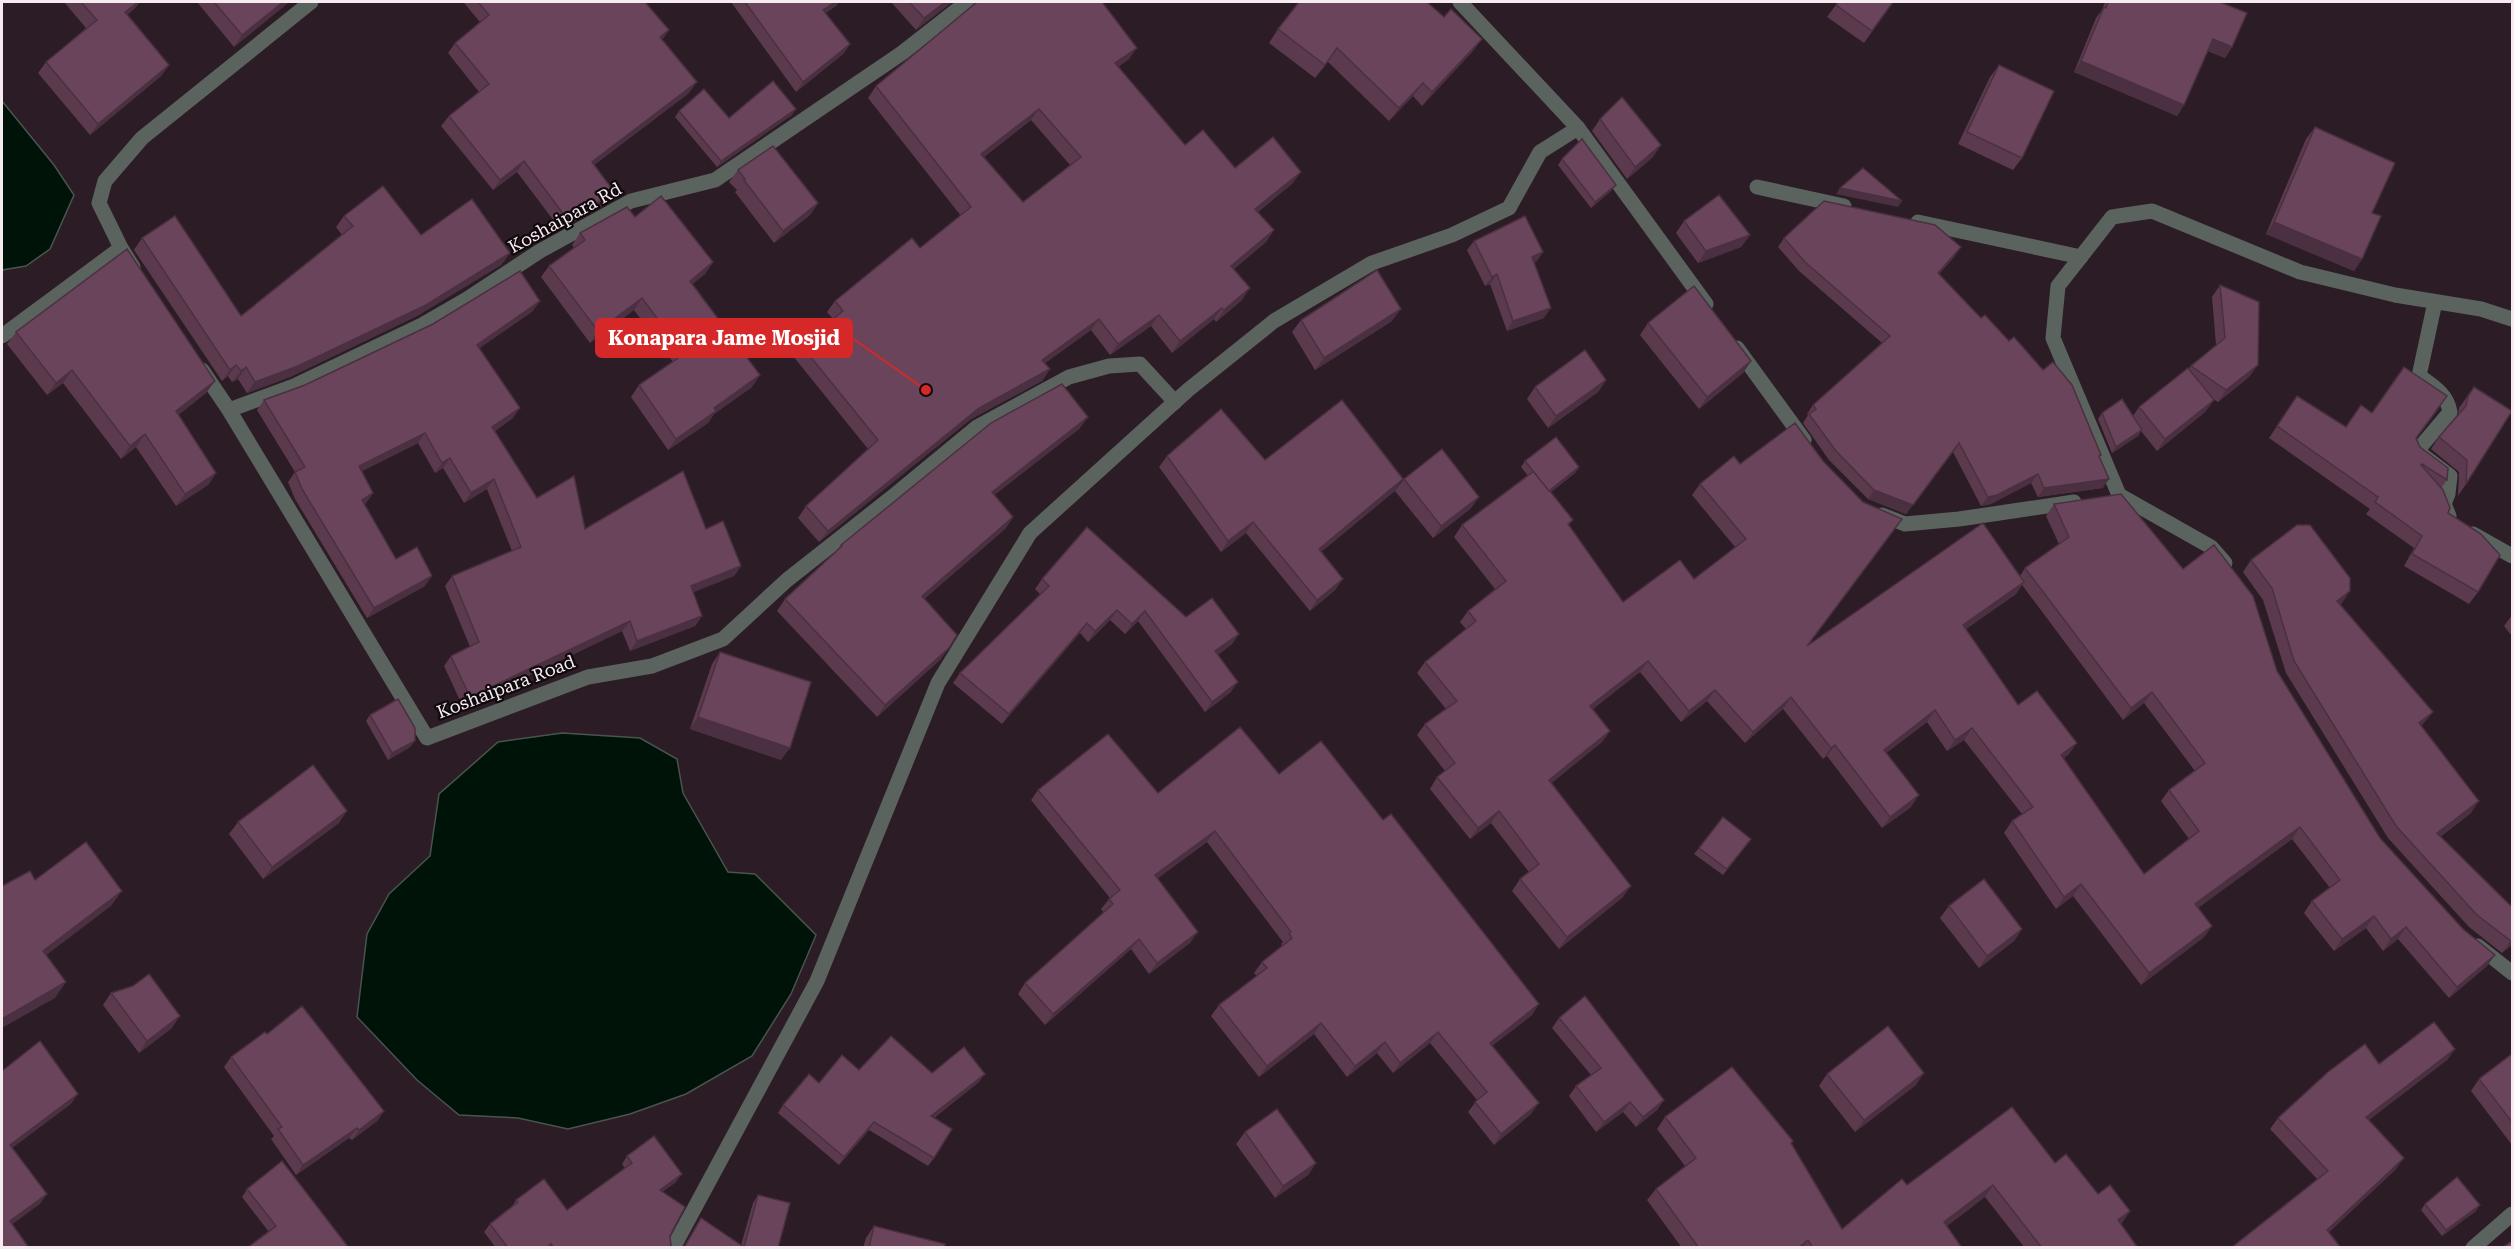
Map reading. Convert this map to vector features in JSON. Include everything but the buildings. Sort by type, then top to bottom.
[{"type":"street","points":[[140,277],[121,248],[99,202],[105,181],[142,138],[311,2]]},
{"type":"street","name":"Koshaipara Rd","points":[[229,410],[294,386],[422,325],[540,252],[631,201],[715,180],[902,53],[967,2]]},
{"type":"street","points":[[1460,2],[1578,128],[1715,318]]},
{"type":"street","points":[[673,1248],[817,981],[938,683],[1030,533],[1175,402],[1274,321],[1372,262],[1452,235],[1509,208],[1540,152],[1578,128]]},
{"type":"street","points":[[1756,187],[1861,209]]},
{"type":"street","points":[[2235,577],[2211,547],[2113,496],[2053,338],[2058,286],[2112,217],[2152,211],[2300,272],[2394,295],[2481,309],[2512,319]]},
{"type":"street","points":[[1907,219],[2081,257]]},
{"type":"street","points":[[2,336],[121,248]]},
{"type":"street","points":[[2435,302],[2419,376],[2439,391],[2448,402],[2450,412],[2417,451],[2450,476],[2448,494],[2444,504],[2448,515],[2474,534],[2512,556]]},
{"type":"street","points":[[1729,336],[1815,457]]},
{"type":"street","name":"Koshaipara Road","points":[[191,353],[229,410],[427,738],[588,676],[652,666],[723,639],[787,580],[977,427],[1069,377],[1109,366],[1140,364],[1175,402]]},
{"type":"street","points":[[1873,512],[1905,524],[1959,519],[2084,500]]},
{"type":"street","points":[[2462,934],[2512,973]]},
{"type":"street","points":[[2472,1248],[2512,1214]]},
{"type":"shaded area","points":[[2,101],[54,165],[74,195],[50,249],[26,266],[2,270]]},
{"type":"shaded area","points":[[562,733],[640,738],[677,759],[683,793],[728,872],[755,874],[816,935],[791,994],[752,1056],[686,1094],[630,1114],[568,1129],[518,1118],[459,1115],[417,1080],[357,1017],[367,934],[389,894],[430,856],[439,794],[498,742]]},
{"type":"place","name":"Konapara Jame Mosjid","points":[[926,390]]}]
